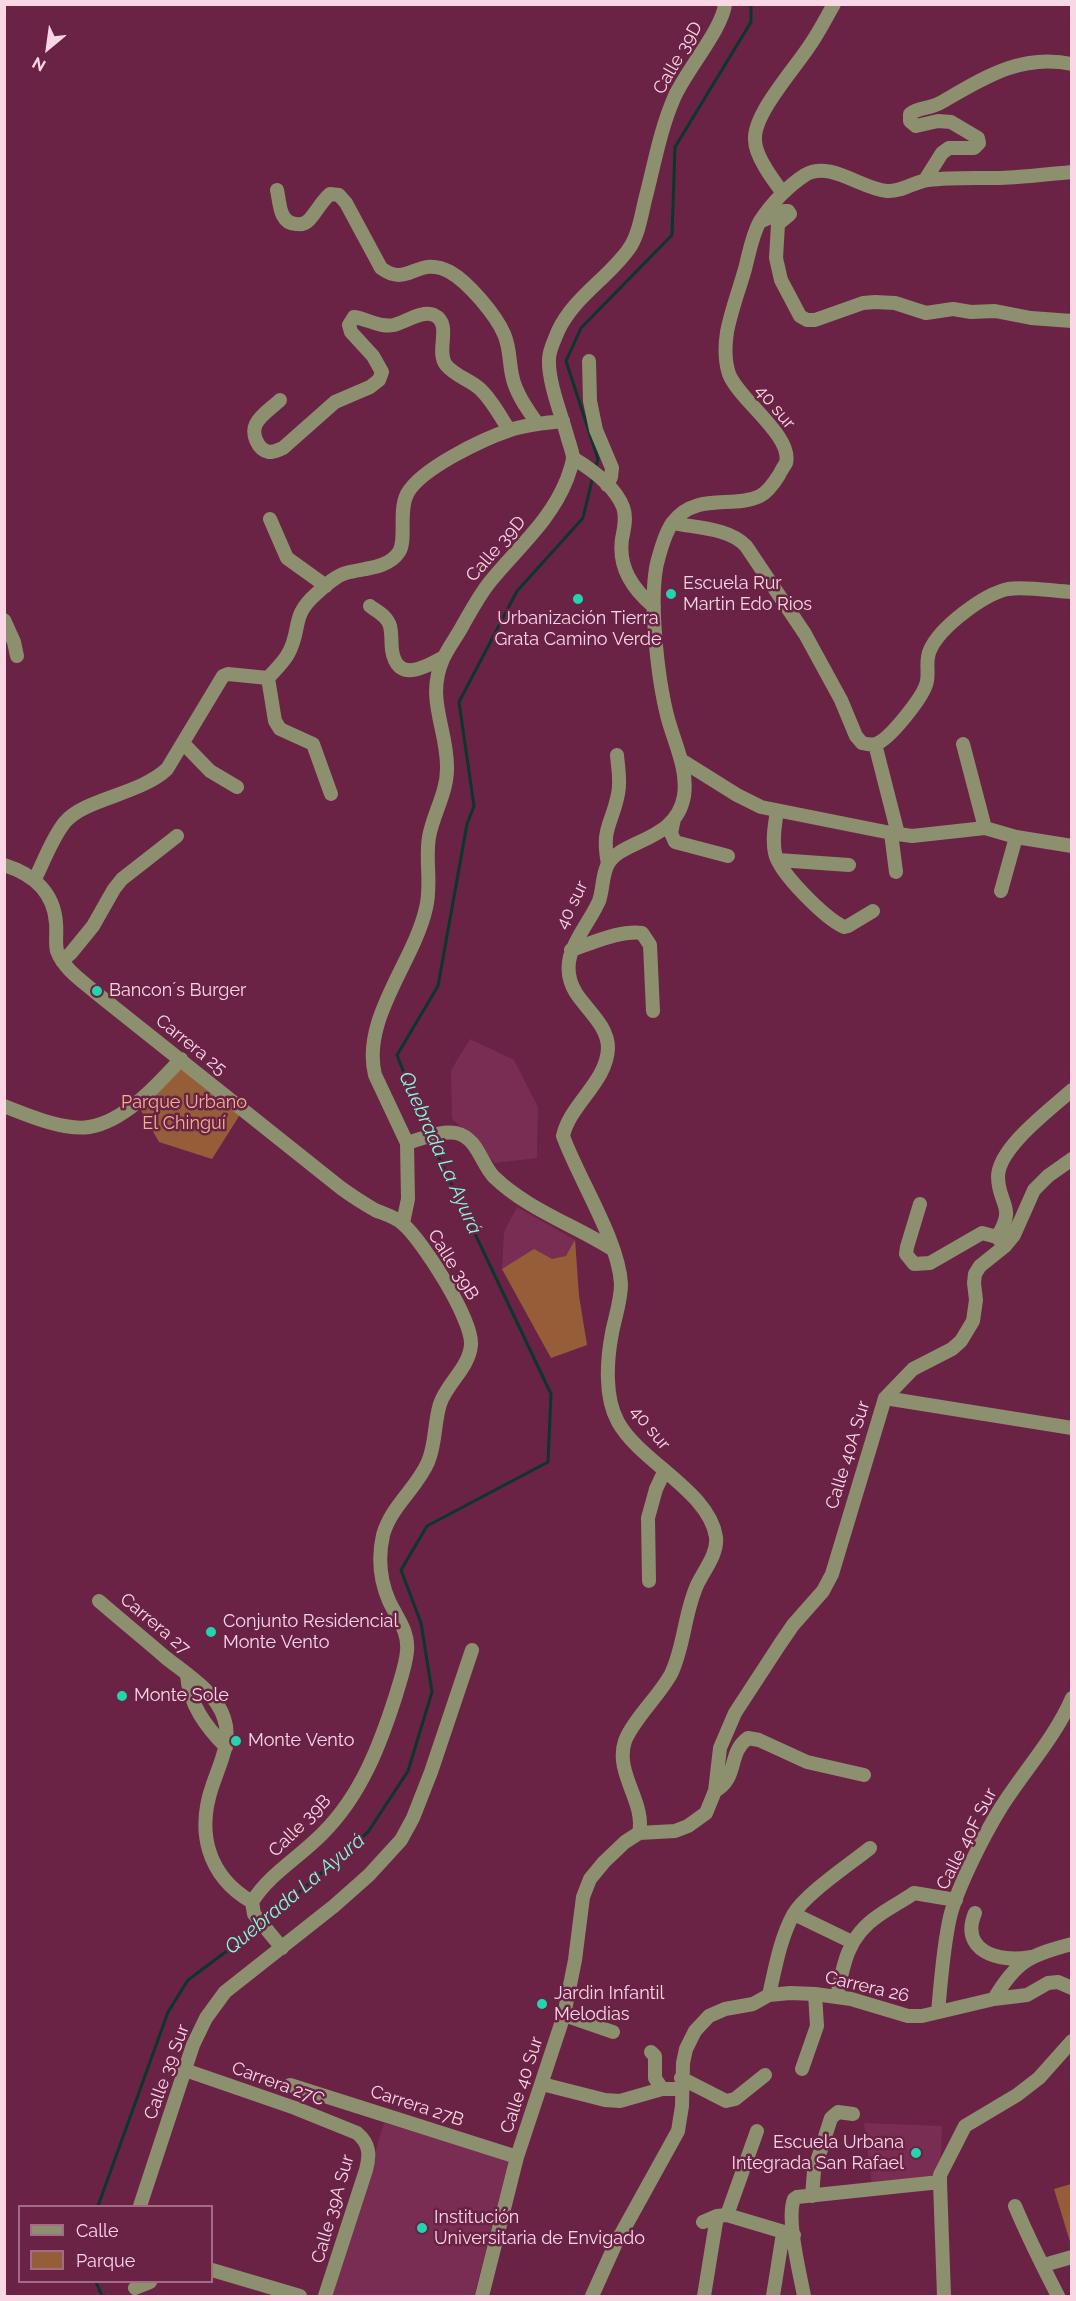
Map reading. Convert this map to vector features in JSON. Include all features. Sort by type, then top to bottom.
[{"type":"street","name":"Calle 39D","points":[[414,1141],[375,1075],[372,1049],[384,1010],[418,935],[426,909],[430,884],[427,859],[429,838],[448,771],[435,691],[444,657],[478,597],[539,528],[558,500],[573,458],[551,376],[549,357],[559,329],[574,305],[629,249],[639,224],[673,99],[719,23],[725,4]]},
{"type":"street","points":[[783,193],[769,174],[754,142],[756,128],[770,102],[810,45],[834,4]]},
{"type":"street","points":[[925,180],[942,153],[949,148],[974,148],[979,142],[978,138],[951,122],[938,121],[916,126],[910,121],[910,114],[914,110],[933,107],[997,71],[1037,60],[1053,60],[1071,64]]},
{"type":"street","name":"40 sur","points":[[672,523],[682,513],[694,507],[762,495],[771,487],[786,462],[784,447],[777,434],[735,388],[728,371],[728,329],[760,222],[783,193],[806,174],[816,170],[830,171],[881,190],[898,191],[925,180]]},
{"type":"street","points":[[925,180],[1071,172]]},
{"type":"street","points":[[277,190],[282,214],[289,223],[299,225],[308,222],[322,201],[330,194],[339,195],[346,202],[381,268],[391,276],[401,276],[421,267],[435,266],[450,272],[464,284],[486,306],[504,333],[511,354],[512,376],[519,393],[537,423]]},
{"type":"street","points":[[760,222],[784,211],[790,214],[778,224],[776,258],[781,280],[800,316],[807,320],[815,320],[863,303],[875,302],[895,303],[926,313],[953,309],[970,312],[995,311],[1031,318],[1071,321]]},
{"type":"street","points":[[280,400],[256,423],[254,432],[258,443],[265,451],[273,452],[283,448],[335,402],[370,387],[379,380],[382,372],[373,356],[351,332],[349,325],[354,317],[384,326],[394,325],[425,314],[433,315],[441,321],[443,330],[441,354],[446,365],[478,387],[489,399],[508,430]]},
{"type":"street","points":[[589,361],[590,400],[596,430],[612,468],[611,477],[604,482]]},
{"type":"street","points":[[331,794],[314,744],[280,729],[275,721],[268,678],[289,653],[302,609],[326,586],[346,573],[375,568],[397,555],[402,545],[403,505],[408,492],[416,482],[445,460],[508,430],[537,423],[563,421]]},
{"type":"street","points":[[573,458],[604,482],[623,507],[625,518],[621,546],[623,566],[633,587],[654,607]]},
{"type":"street","points":[[270,519],[287,558],[326,586]]},
{"type":"street","points":[[728,856],[675,842],[671,833],[684,794],[681,760],[664,701],[654,607],[654,582],[657,559],[672,523],[730,534],[746,546],[806,634],[841,700],[856,736],[862,743],[875,744],[888,736],[924,689],[927,681],[926,663],[930,649],[939,634],[963,614],[991,594],[1009,589],[1071,592]]},
{"type":"street","points":[[370,606],[384,615],[390,625],[393,653],[398,664],[407,671],[418,671],[444,657]]},
{"type":"street","points":[[4,620],[14,642],[17,656]]},
{"type":"street","points":[[35,879],[58,833],[79,811],[125,794],[158,778],[167,769],[223,676],[268,678]]},
{"type":"street","points":[[183,743],[210,771],[237,786]]},
{"type":"street","points":[[875,744],[894,834],[896,872]]},
{"type":"street","points":[[963,744],[985,828]]},
{"type":"street","points":[[608,864],[604,844],[605,832],[618,793],[617,755]]},
{"type":"street","points":[[681,760],[737,795],[761,807],[777,811],[894,834],[912,836],[985,828],[1016,837],[1071,846]]},
{"type":"street","points":[[777,811],[774,841],[778,860],[791,880],[838,924],[848,926],[873,911]]},
{"type":"street","points":[[608,864],[617,854],[661,831],[674,819]]},
{"type":"street","points":[[4,865],[35,879],[53,904],[57,952],[62,961],[93,926],[122,879],[177,836]]},
{"type":"street","points":[[1001,891],[1016,837]]},
{"type":"street","points":[[778,860],[849,865]]},
{"type":"street","name":"40 sur","points":[[608,864],[597,904],[571,950],[570,972],[573,988],[607,1037],[608,1052],[597,1079],[566,1126],[563,1136],[612,1249],[621,1284],[608,1359],[611,1406],[618,1422],[630,1437],[664,1472],[694,1497],[706,1512],[717,1540],[714,1553],[690,1603],[672,1672],[625,1741],[622,1757],[639,1812],[641,1823],[639,1833]]},
{"type":"street","points":[[571,950],[620,935],[633,932],[642,933],[650,945],[653,1011]]},
{"type":"street","name":"Carrera 25","points":[[62,961],[95,992],[341,1188],[362,1203],[402,1223]]},
{"type":"street","points":[[4,1106],[66,1126],[89,1127],[108,1121],[127,1109],[152,1090],[181,1059]]},
{"type":"street","points":[[1001,1241],[1007,1219],[998,1177],[1000,1164],[1005,1154],[1071,1090]]},
{"type":"street","points":[[414,1141],[445,1132],[458,1134],[470,1140],[493,1176],[510,1191],[612,1249]]},
{"type":"street","name":"Calle 39B","points":[[253,1908],[265,1884],[323,1834],[354,1795],[366,1774],[387,1721],[407,1654],[408,1638],[389,1600],[380,1572],[380,1551],[392,1513],[427,1464],[434,1444],[439,1407],[443,1396],[468,1358],[471,1344],[469,1327],[456,1299],[402,1223],[408,1199],[414,1141]]},
{"type":"street","points":[[920,1204],[906,1254],[914,1263],[930,1263],[982,1233],[1001,1241],[1014,1235],[1034,1190],[1071,1159]]},
{"type":"street","name":"Calle 40A Sur","points":[[639,1833],[675,1831],[688,1826],[706,1813],[715,1791],[720,1748],[735,1713],[793,1625],[823,1591],[832,1574],[885,1398],[913,1369],[952,1349],[961,1341],[973,1321],[975,1274],[1001,1241]]},
{"type":"street","points":[[885,1398],[1071,1428]]},
{"type":"street","points":[[649,1581],[648,1518],[656,1489],[664,1472]]},
{"type":"street","name":"Carrera 27","points":[[99,1601],[199,1683],[218,1706],[227,1730],[226,1747],[207,1802],[204,1819],[209,1855],[220,1874],[253,1908],[282,1948]]},
{"type":"street","name":"Calle 39 Sur","points":[[140,2205],[197,2037],[214,2006],[238,1981],[282,1948],[369,1875],[400,1840],[413,1818],[472,1650]]},
{"type":"street","name":"Carrera 27","points":[[188,1675],[188,1689],[193,1703],[207,1725],[226,1747]]},
{"type":"street","name":"Calle 40F Sur","points":[[938,2012],[942,1965],[950,1919],[956,1900],[999,1810],[1043,1747],[1071,1698]]},
{"type":"street","points":[[715,1791],[727,1782],[740,1746],[748,1738],[759,1740],[807,1762],[864,1775]]},
{"type":"street","name":"Calle 40 Sur","points":[[482,2296],[518,2157],[564,2015],[575,1960],[583,1897],[590,1879],[604,1862],[625,1842],[639,1833]]},
{"type":"street","points":[[769,1995],[781,1948],[794,1914],[825,1884],[870,1848]]},
{"type":"street","points":[[837,1997],[846,1953],[867,1924],[914,1893],[956,1900]]},
{"type":"street","points":[[975,1913],[971,1922],[975,1940],[984,1951],[996,1957],[1013,1959],[1034,1956],[1071,1944]]},
{"type":"street","points":[[794,1914],[852,1942]]},
{"type":"street","points":[[994,1999],[1009,1974],[1034,1956]]},
{"type":"street","name":"Carrera 26","points":[[681,2083],[686,2049],[695,2031],[716,2012],[753,2004],[769,1995],[815,1994],[837,1997],[908,2016],[922,2016],[994,1999],[1027,1995],[1048,1983],[1058,1982],[1071,1988]]},
{"type":"street","points":[[802,2069],[817,2026],[815,1994]]},
{"type":"street","points":[[564,2015],[614,2032]]},
{"type":"street","points":[[944,2296],[940,2175],[965,2126],[1017,2095],[1039,2078],[1071,2041]]},
{"type":"street","points":[[651,2052],[655,2056],[655,2078],[662,2089]]},
{"type":"street","name":"Carrera 27C","points":[[185,2070],[295,2108],[357,2133]]},
{"type":"street","points":[[542,2084],[605,2100],[620,2101],[681,2083],[726,2102],[735,2099],[765,2075]]},
{"type":"street","points":[[592,2296],[615,2244],[678,2131],[681,2083]]},
{"type":"street","name":"Carrera 27B","points":[[290,2085],[518,2157]]},
{"type":"street","points":[[295,2108],[298,2094],[305,2090]]},
{"type":"street","points":[[812,2196],[814,2171],[831,2118],[838,2112],[853,2114]]},
{"type":"street","points":[[704,2296],[722,2216],[758,2131]]},
{"type":"street","name":"Calle 39A Sur","points":[[325,2296],[369,2158],[364,2139],[357,2133]]},
{"type":"street","points":[[773,2296],[788,2234],[792,2202],[797,2197],[940,2182]]},
{"type":"street","points":[[1015,2206],[1029,2240],[1044,2265],[1058,2296]]},
{"type":"street","points":[[703,2222],[722,2216],[788,2234]]},
{"type":"street","points":[[788,2234],[804,2296]]},
{"type":"street","points":[[1044,2265],[1071,2257]]},
{"type":"street","points":[[213,2270],[300,2296]]},
{"type":"shaded area","points":[[470,1039],[514,1060],[538,1107],[537,1158],[495,1163],[452,1118],[451,1070]]},
{"type":"shaded area","points":[[517,1207],[575,1240],[579,1296],[587,1345],[551,1358],[502,1269],[504,1232]]},
{"type":"shaded area","name":"Institución Universitaria de Envigado","points":[[384,2123],[509,2160],[474,2296],[332,2296]]},
{"type":"shaded area","name":"Escuela Urbana Integrada San Rafael","points":[[864,2123],[942,2126],[940,2182],[872,2186]]},
{"type":"green space","name":"Parque Urbano El Chinguí","points":[[182,1066],[241,1113],[212,1159],[159,1142],[139,1107]]},
{"type":"green space","points":[[575,1240],[579,1296],[587,1345],[551,1358],[502,1269],[534,1249],[552,1259],[566,1256]]},
{"type":"green space","points":[[1072,2184],[1071,2245],[1054,2189]]},
{"type":"waterway","name":"Quebrada La Ayurá","points":[[595,469],[598,459],[566,361],[581,328],[672,235],[675,147],[751,22],[751,4]]},
{"type":"waterway","name":"Quebrada La Ayurá","points":[[427,1132],[397,1055],[438,986],[467,824],[474,806],[459,702],[517,591],[583,518],[593,476]]},
{"type":"waterway","name":"Quebrada La Ayurá","points":[[266,1921],[368,1832],[408,1771],[432,1692],[421,1623],[401,1570],[427,1526],[548,1462],[551,1394],[431,1141]]},
{"type":"waterway","name":"Quebrada La Ayurá","points":[[98,2205],[168,2012],[188,1980],[259,1927]]},
{"type":"waterway","name":"Quebrada La Ayurá","points":[[96,2283],[102,2296]]},
{"type":"place","name":"Escuela Rur Martin Edo Rios","points":[[671,594]]},
{"type":"place","name":"Urbanización Tierra Grata Camino Verde","points":[[578,599]]},
{"type":"place","name":"Bancon´s Burger","points":[[97,991]]},
{"type":"place","name":"Conjunto Residencial Monte Vento","points":[[211,1632]]},
{"type":"place","name":"Monte Sole","points":[[122,1696]]},
{"type":"place","name":"Monte Vento","points":[[236,1741]]},
{"type":"place","name":"Jardin Infantil Melodias","points":[[542,2004]]},
{"type":"place","name":"Escuela Urbana Integrada San Rafael","points":[[916,2153]]},
{"type":"place","name":"Institución Universitaria de Envigado","points":[[422,2228]]}]
